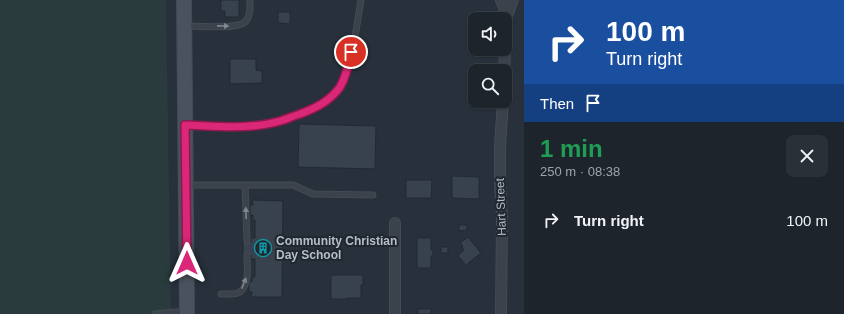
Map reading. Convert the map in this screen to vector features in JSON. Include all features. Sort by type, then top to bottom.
[{"type":"street","points":[[184,0],[187,185],[187,313]]},
{"type":"street","points":[[501,0],[506,12]]},
{"type":"street","points":[[508,12],[513,0]]},
{"type":"street","name":"Hart Street","points":[[501,314],[502,217],[500,153],[503,108]]},
{"type":"street","points":[[395,223],[395,314]]},
{"type":"lane","points":[[184,26],[237,26],[246,22],[250,13],[250,0]]},
{"type":"lane","points":[[185,125],[222,127],[256,125],[279,121],[313,109],[329,100],[340,86],[349,64],[361,0]]},
{"type":"lane","points":[[187,185],[293,186],[314,194],[373,195]]},
{"type":"lane","points":[[245,185],[247,242]]},
{"type":"lane","points":[[221,294],[240,292],[245,286],[247,279],[247,255]]},
{"type":"lane","points":[[155,314],[187,313]]},
{"type":"shaded area","points":[[0,0],[166,0],[171,314],[0,314]]},
{"type":"building","points":[[221,0],[239,0],[239,17],[225,17],[225,11],[221,11]]},
{"type":"building","points":[[278,12],[290,12],[290,24],[278,23]]},
{"type":"building","points":[[230,59],[256,59],[256,70],[262,71],[262,83],[230,84]]},
{"type":"building","points":[[299,124],[376,126],[375,169],[298,167]]},
{"type":"building","points":[[452,176],[479,177],[479,199],[452,198]]},
{"type":"building","points":[[406,180],[432,180],[431,198],[406,198]]},
{"type":"building","name":"Community Christian Day School","points":[[252,200],[283,201],[282,297],[251,297],[252,292],[249,292],[249,281],[252,282],[252,277],[255,277],[255,259],[251,259],[251,255],[243,255],[243,241],[251,242],[251,238],[255,238],[255,220],[253,220],[253,215],[250,215],[250,205],[253,205]]},
{"type":"building","points":[[459,225],[467,225],[467,230],[459,231]]},
{"type":"building","points":[[468,237],[481,253],[466,265],[458,256],[464,250],[460,243]]},
{"type":"building","points":[[417,238],[431,238],[431,250],[433,250],[433,256],[431,256],[431,268],[417,268]]},
{"type":"building","points":[[441,247],[448,247],[448,253],[441,253]]},
{"type":"building","points":[[331,275],[363,275],[361,298],[331,299]]},
{"type":"building","points":[[418,309],[431,309],[431,314],[418,314]]},
{"type":"place","name":"Community Christian Day School","points":[[263,248]]},
{"type":"route","points":[[187,263],[185,125],[222,127],[256,125],[279,121],[313,109],[329,100],[340,86],[349,64],[351,52]]}]
